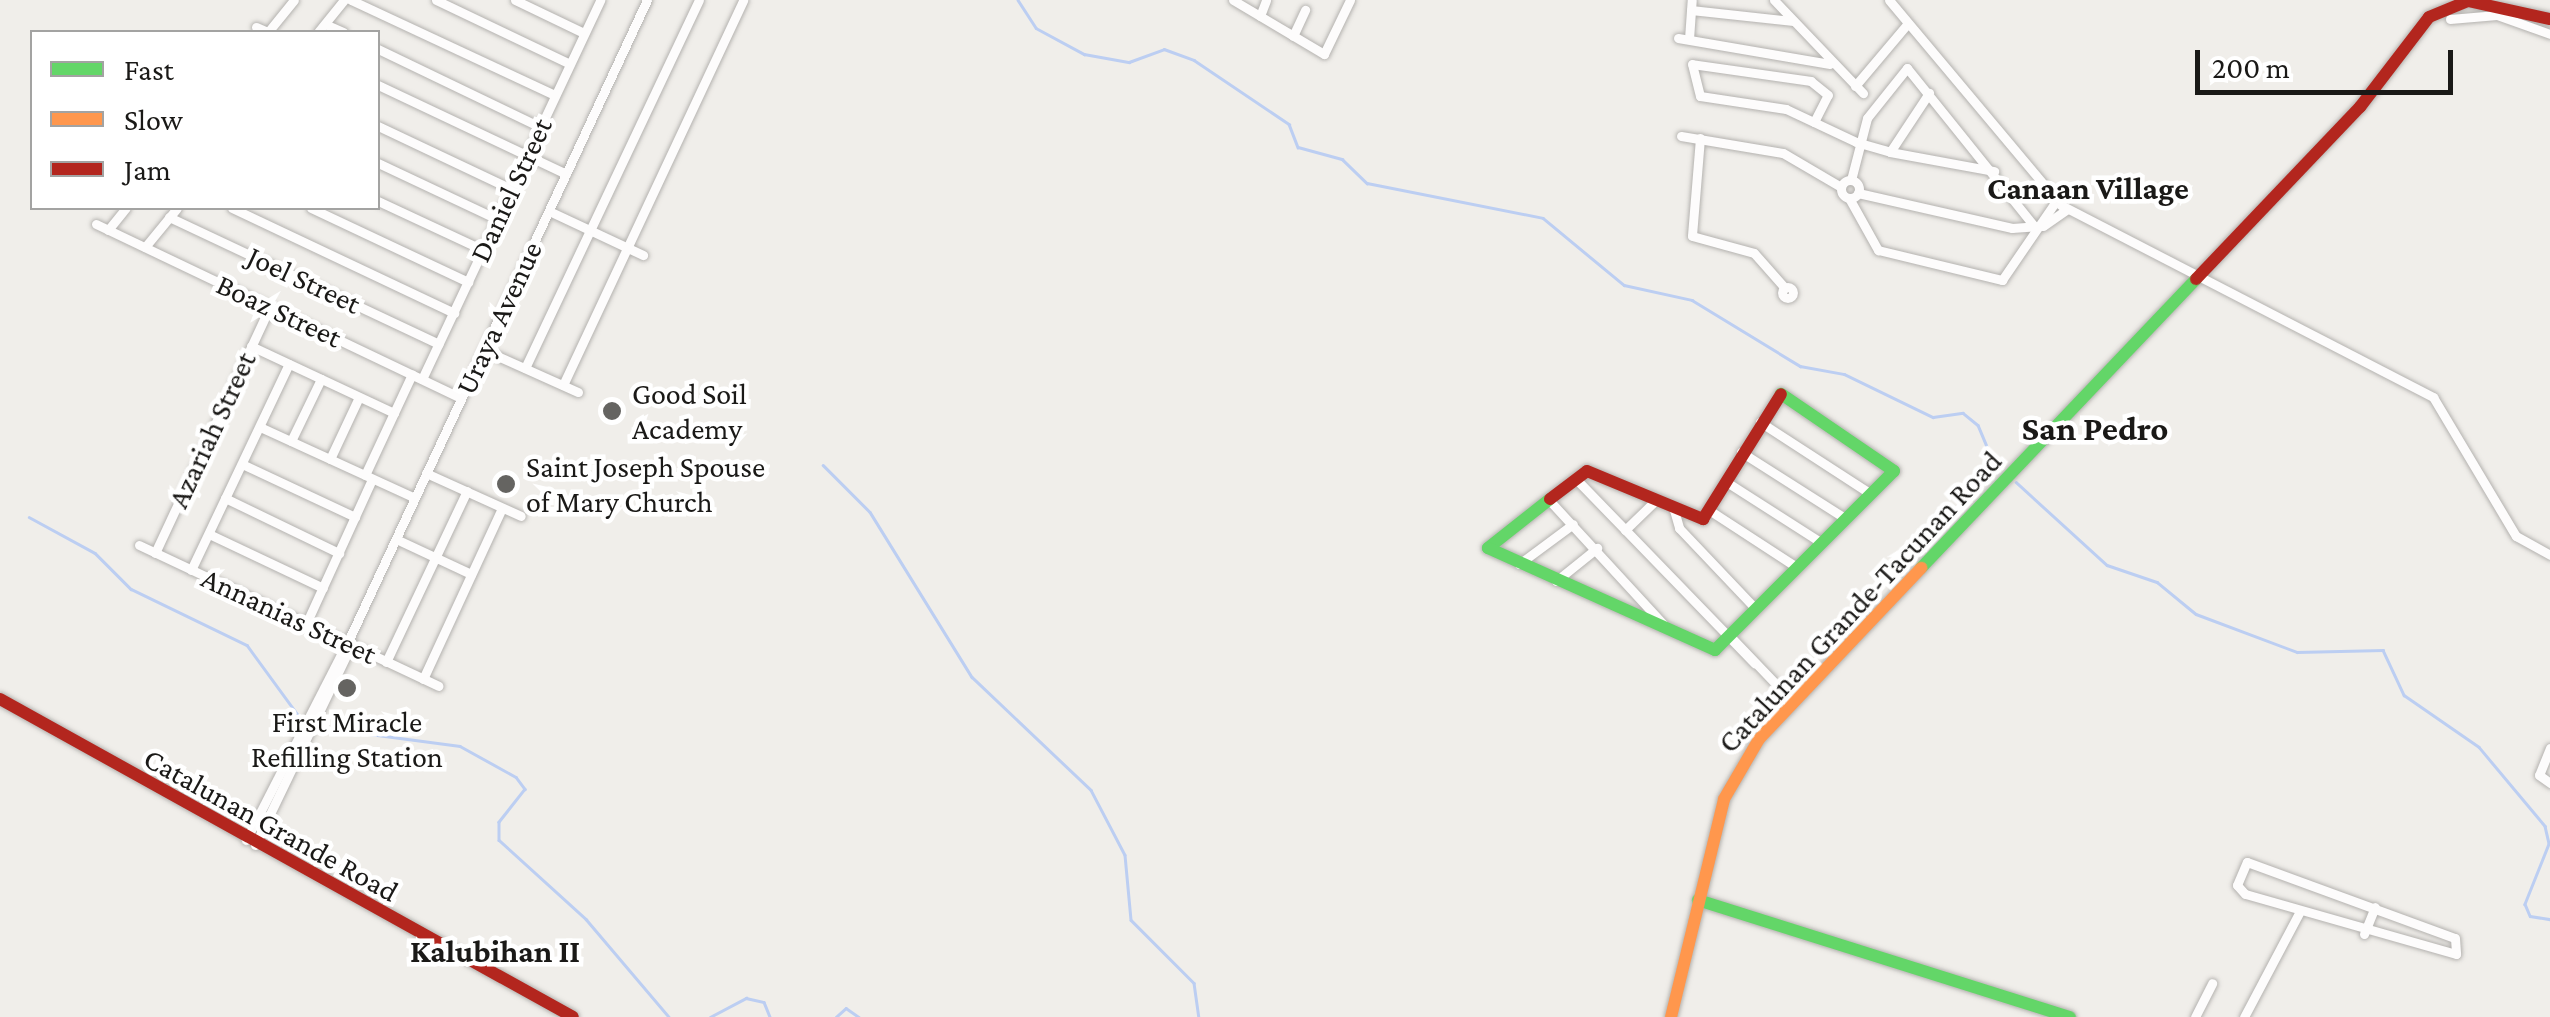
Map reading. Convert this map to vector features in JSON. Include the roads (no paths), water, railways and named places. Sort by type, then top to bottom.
[{"type":"main road","name":"Catalunan Grande-Tacunan Road","points":[[1671,1017],[1729,785],[1793,702],[2196,278],[2440,8],[2468,1],[2550,18]]},
{"type":"main road","points":[[1781,394],[1892,465],[1871,494],[1756,610],[1707,650],[1488,547],[1576,480],[1595,471],[1697,520],[1709,510],[1758,420],[1781,394]]},
{"type":"main road","name":"Catalunan Grande Road","points":[[0,699],[250,842],[572,1017]]},
{"type":"main road","points":[[1698,900],[2070,1017]]},
{"type":"street","points":[[270,30],[294,0]]},
{"type":"street","points":[[322,28],[348,0],[556,95]]},
{"type":"street","points":[[436,0],[570,64]]},
{"type":"street","points":[[514,0],[584,33]]},
{"type":"street","name":"Uraya Avenue","points":[[250,842],[349,641],[647,0]]},
{"type":"street","points":[[525,368],[699,0]]},
{"type":"street","points":[[563,385],[743,0]]},
{"type":"street","points":[[1233,0],[1326,53],[1350,0]]},
{"type":"street","points":[[1260,16],[1266,0]]},
{"type":"street","points":[[1774,0],[1830,64],[1859,90],[1908,23]]},
{"type":"street","points":[[1888,0],[2066,210],[2433,397],[2516,536],[2550,555]]},
{"type":"street","name":"Daniel Street","points":[[422,379],[598,1]]},
{"type":"street","points":[[1792,21],[1691,5],[1683,38],[1830,64]]},
{"type":"street","points":[[1293,36],[1304,10]]},
{"type":"street","points":[[2450,19],[2496,16],[2550,34]]},
{"type":"street","points":[[256,27],[263,30]]},
{"type":"street","points":[[380,50],[540,128]]},
{"type":"street","points":[[1814,122],[1828,95],[1811,81],[1692,64],[1697,94],[1814,122],[1856,142],[1890,152],[1994,171]]},
{"type":"street","points":[[2035,227],[1994,171],[1904,68],[1856,142],[1853,195],[1872,246],[1998,280],[2056,201]]},
{"type":"street","points":[[380,85],[566,174]]},
{"type":"street","points":[[1890,152],[1929,93]]},
{"type":"street","points":[[380,127],[512,189]]},
{"type":"street","points":[[1681,136],[1783,153],[1853,195],[2035,227],[2066,210]]},
{"type":"street","points":[[1700,138],[1692,236],[1754,254],[1785,288]]},
{"type":"street","points":[[380,164],[497,219]]},
{"type":"street","points":[[1841,187],[1851,180]]},
{"type":"street","points":[[380,202],[482,250]]},
{"type":"street","points":[[108,230],[124,210]]},
{"type":"street","points":[[145,247],[175,210]]},
{"type":"street","points":[[236,210],[454,313]]},
{"type":"street","points":[[315,210],[468,282]]},
{"type":"street","points":[[549,211],[643,255]]},
{"type":"street","name":"Joel Street","points":[[169,217],[439,344]]},
{"type":"street","name":"Boaz Street","points":[[96,224],[462,398]]},
{"type":"street","name":"Azariah Street","points":[[155,553],[270,306]]},
{"type":"street","points":[[251,346],[394,414]]},
{"type":"street","points":[[484,350],[578,392]]},
{"type":"street","points":[[192,570],[289,364]]},
{"type":"street","points":[[306,624],[355,518],[412,374]]},
{"type":"street","points":[[292,441],[321,379]]},
{"type":"street","points":[[330,459],[359,397]]},
{"type":"street","points":[[1758,420],[1871,494]]},
{"type":"street","points":[[260,426],[414,498]]},
{"type":"street","points":[[1741,452],[1846,519]]},
{"type":"street","points":[[242,464],[355,518]]},
{"type":"street","points":[[426,473],[520,516]]},
{"type":"street","points":[[1576,480],[1793,702]]},
{"type":"street","points":[[1725,482],[1822,543]]},
{"type":"street","points":[[386,662],[467,492]]},
{"type":"street","points":[[226,498],[339,552]]},
{"type":"street","points":[[1549,500],[1597,548],[1667,632]]},
{"type":"street","points":[[1624,530],[1655,501]]},
{"type":"street","points":[[423,679],[502,508]]},
{"type":"street","points":[[1674,510],[1679,528],[1756,610]]},
{"type":"street","points":[[1709,510],[1798,568]]},
{"type":"street","points":[[1519,564],[1573,524]]},
{"type":"street","points":[[209,534],[323,588]]},
{"type":"street","points":[[396,539],[471,574]]},
{"type":"street","name":"Annanias Street","points":[[139,545],[438,686]]},
{"type":"street","points":[[1556,581],[1597,548]]},
{"type":"street","points":[[2550,748],[2540,776],[2550,783]]},
{"type":"street","points":[[2248,862],[2455,938],[2456,954],[2364,934],[2299,913],[2241,892],[2248,862]]},
{"type":"street","points":[[2364,934],[2375,907]]},
{"type":"street","points":[[2244,1017],[2299,913]]},
{"type":"street","points":[[2195,1017],[2212,983]]},
{"type":"waterway","points":[[1018,0],[1036,28],[1084,54],[1129,62],[1164,49],[1194,60],[1289,124],[1298,147],[1342,159],[1367,183],[1543,218],[1624,285],[1692,300],[1800,366],[1844,374],[1933,417],[1963,413],[1978,425],[1996,468]]},
{"type":"waterway","points":[[823,465],[870,512],[972,677],[1091,790],[1125,855],[1131,920],[1194,983],[1199,1017]]},
{"type":"waterway","points":[[2016,482],[2107,565],[2157,582],[2196,614],[2297,652],[2383,650],[2404,695],[2479,747],[2545,826],[2549,844],[2525,904],[2530,916],[2550,919]]},
{"type":"waterway","points":[[29,517],[95,553],[131,589],[247,645],[301,719]]},
{"type":"waterway","points":[[317,727],[460,746],[516,777],[525,789],[499,822],[499,840],[586,919],[669,1017]]},
{"type":"waterway","points":[[710,1017],[746,998],[764,1002],[770,1017]]},
{"type":"waterway","points":[[836,1017],[846,1008],[859,1017]]},
{"type":"place","name":"Good Soil Academy","points":[[612,411]]},
{"type":"place","name":"Saint Joseph Spouse of Mary Church","points":[[506,484]]},
{"type":"place","name":"First Miracle Refilling Station","points":[[347,688]]},
{"type":"district","name":"Canaan Village","points":[[2088,188]]},
{"type":"district","name":"San Pedro","points":[[2095,429]]},
{"type":"district","name":"Kalubihan II","points":[[495,951]]}]
